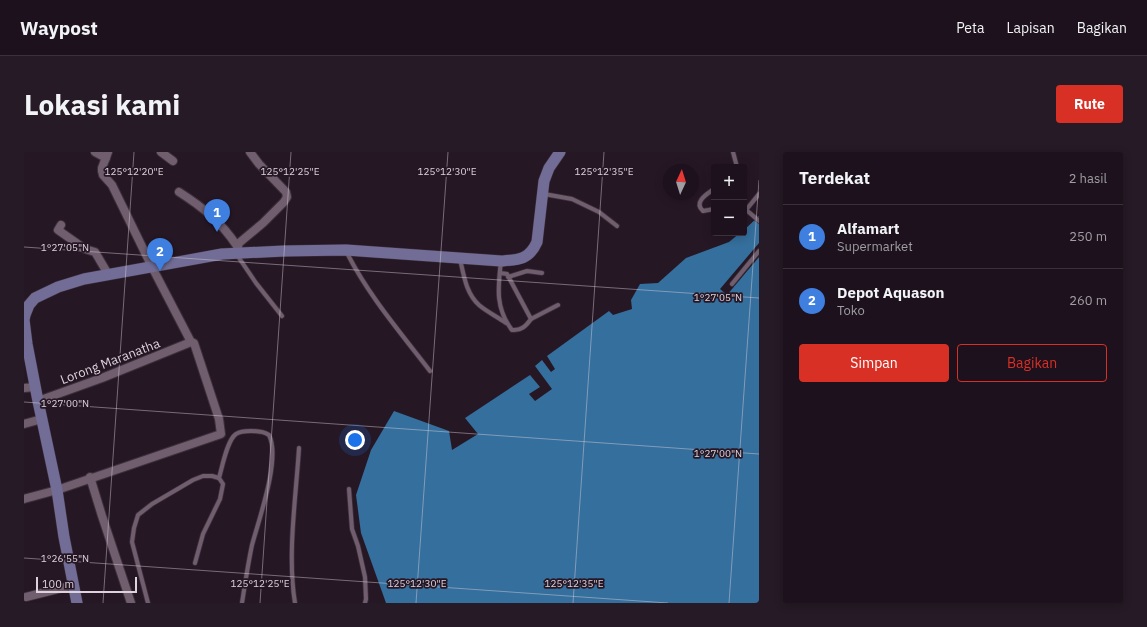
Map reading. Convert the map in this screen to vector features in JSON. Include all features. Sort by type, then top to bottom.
[{"type":"street","points":[[24,499],[58,490],[90,477],[221,434],[219,419],[194,343],[191,342],[112,185],[103,175],[102,168],[107,155],[95,152]]},
{"type":"street","points":[[161,152],[173,161]]},
{"type":"street","points":[[237,250],[239,243],[284,202],[287,197],[286,192],[259,164],[250,152]]},
{"type":"street","points":[[77,603],[64,537],[58,490],[38,401],[30,387],[24,323],[27,310],[36,298],[58,287],[84,279],[237,250],[346,250],[501,261],[519,260],[529,255],[537,242],[541,194],[544,181],[549,168],[560,152]]},
{"type":"street","points":[[179,192],[204,208],[218,221],[237,250]]},
{"type":"street","points":[[61,225],[58,230],[85,249],[95,252],[108,274]]},
{"type":"street","name":"Lorong Maranatha","points":[[38,401],[102,378],[191,342]]},
{"type":"street","points":[[24,424],[42,419]]},
{"type":"street","points":[[90,477],[131,603]]},
{"type":"street","points":[[26,596],[74,585]]},
{"type":"lane","points":[[733,152],[736,164]]},
{"type":"lane","points":[[711,191],[702,198],[699,205],[703,211],[711,210]]},
{"type":"lane","points":[[541,194],[572,199],[599,212],[617,226]]},
{"type":"lane","points":[[747,207],[759,194]]},
{"type":"lane","points":[[747,211],[759,221]]},
{"type":"lane","points":[[237,250],[256,283],[282,316]]},
{"type":"lane","points":[[346,250],[356,271],[375,300],[430,371]]},
{"type":"lane","points":[[732,284],[759,251]]},
{"type":"lane","points":[[460,258],[466,286],[473,298],[480,306],[507,323]]},
{"type":"lane","points":[[501,261],[498,298],[507,323],[512,330],[518,330],[528,324],[531,319],[558,305]]},
{"type":"lane","points":[[508,277],[527,271],[542,272]]},
{"type":"lane","points":[[500,273],[507,274],[531,319]]},
{"type":"lane","points":[[219,478],[227,450],[236,434],[246,431],[261,431],[269,434],[272,443],[273,455],[271,471],[252,547],[242,603]]},
{"type":"lane","points":[[295,603],[293,592],[292,553],[299,448]]},
{"type":"lane","points":[[148,603],[132,542],[138,515],[152,504],[193,480],[203,476],[212,476],[219,478],[223,484],[220,499],[203,534],[195,564]]},
{"type":"lane","points":[[349,489],[352,529],[358,546],[365,577],[365,603]]},
{"type":"water","points":[[759,216],[759,603],[386,603],[361,533],[356,495],[371,450],[394,411],[449,431],[452,450],[478,434],[465,418],[530,375],[540,387],[529,394],[535,401],[552,389],[535,366],[542,360],[551,372],[555,369],[547,356],[609,311],[613,315],[632,309],[631,300],[640,284],[658,283],[686,258],[729,242],[736,236],[747,236],[747,227]]},
{"type":"pier","points":[[759,243],[759,257],[727,295],[720,289]]},
{"type":"place","name":"Alfamart","points":[[217,232]]},
{"type":"place","name":"Depot Aquason","points":[[160,271]]}]
